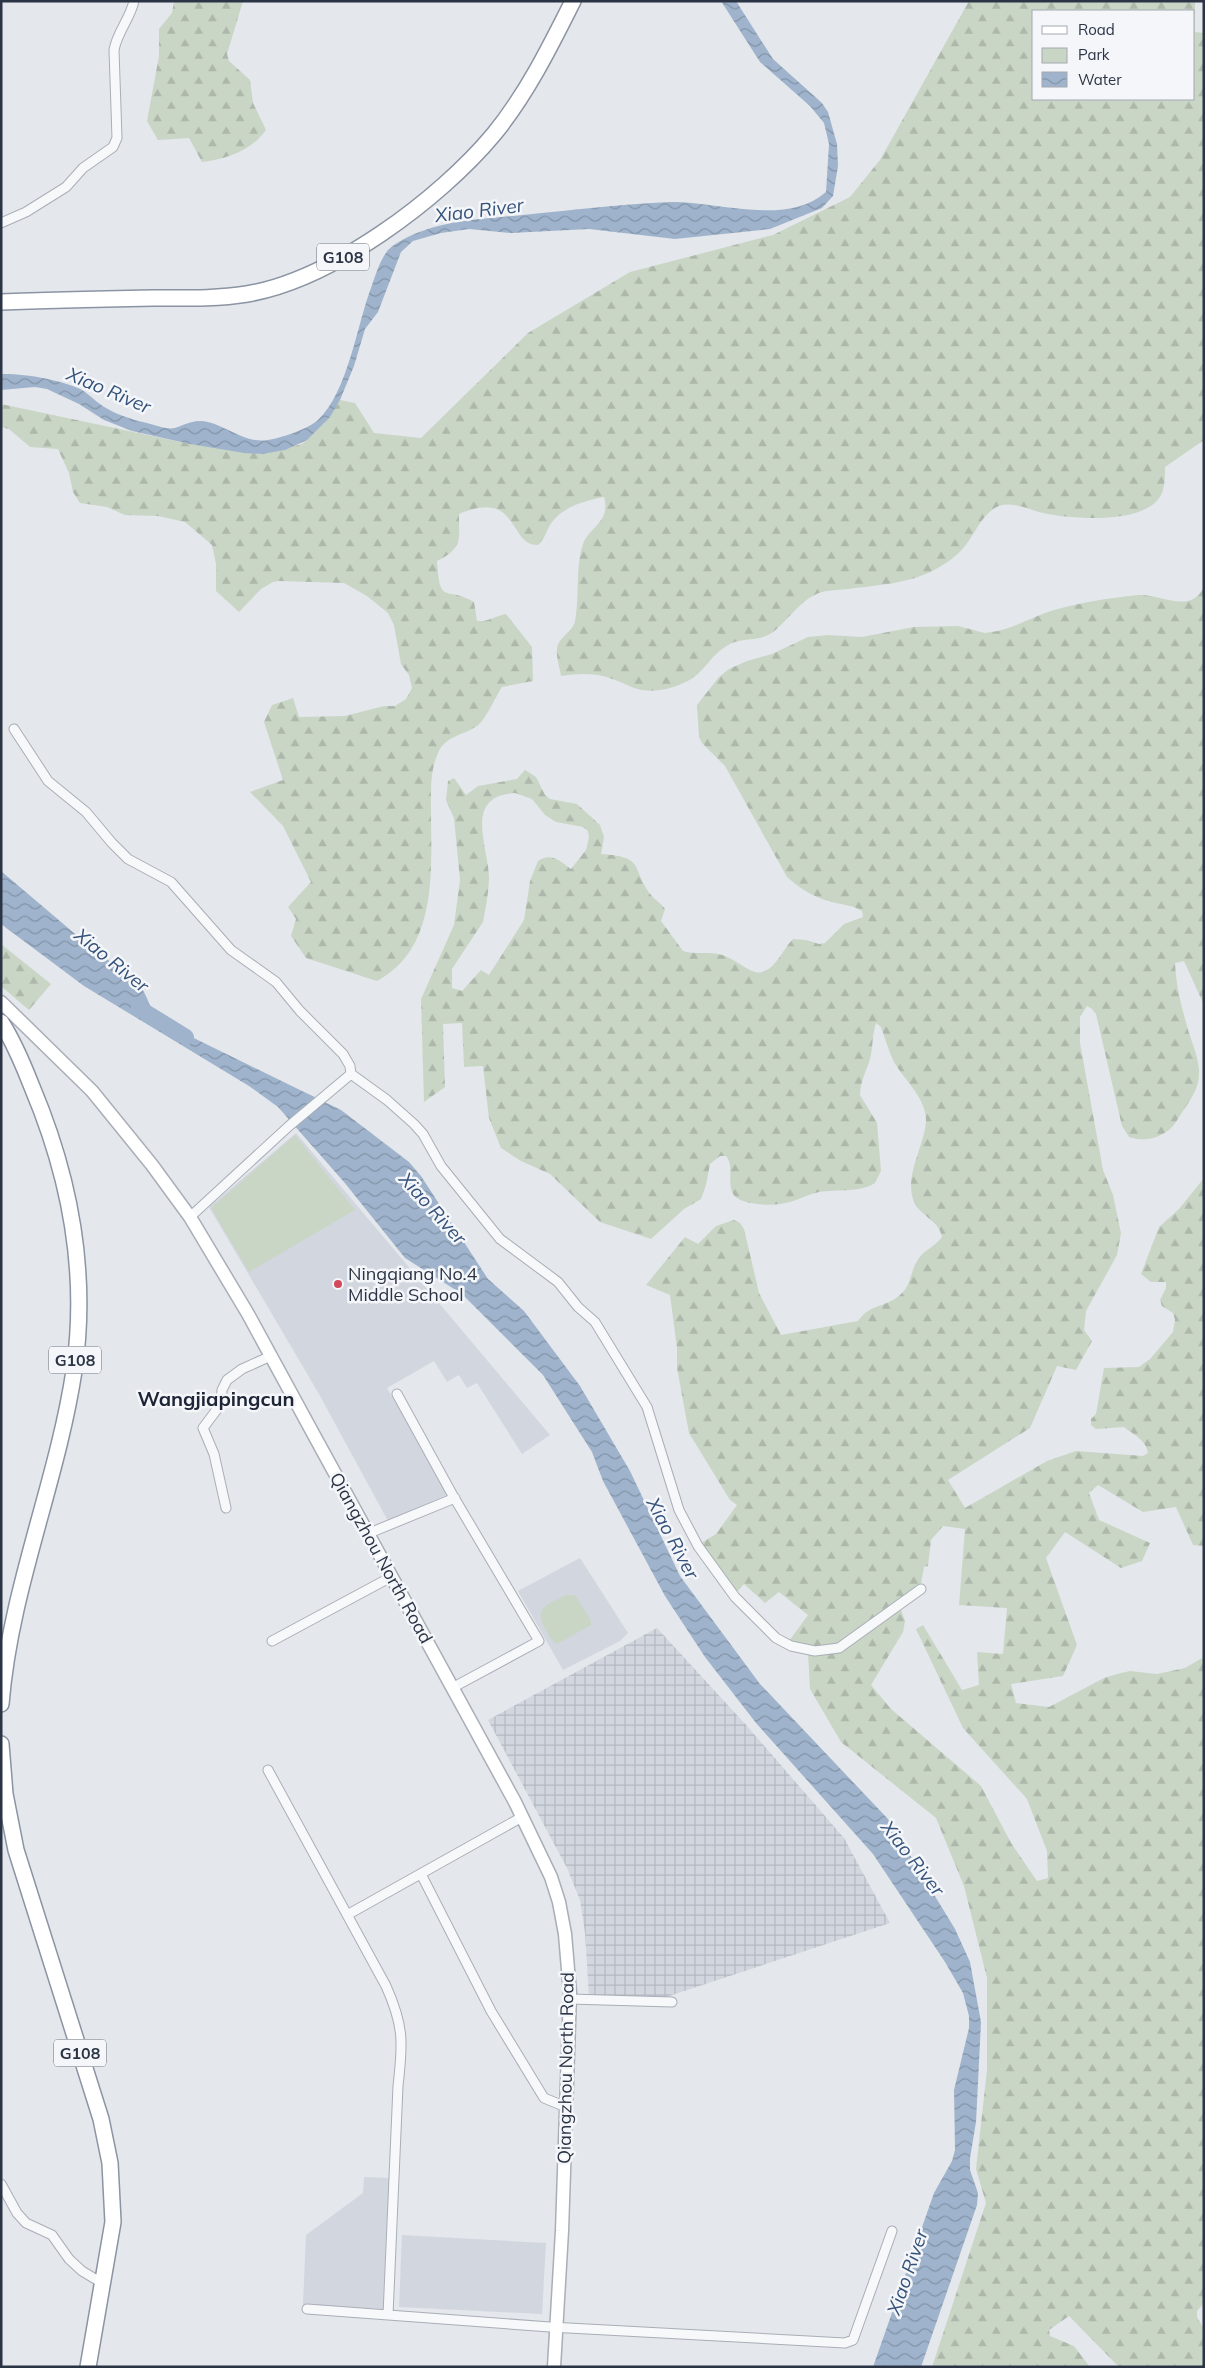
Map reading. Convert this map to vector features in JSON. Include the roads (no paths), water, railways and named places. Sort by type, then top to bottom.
[{"type":"highway","name":"G108","points":[[1,302],[234,296],[284,285],[333,263],[394,223],[447,181],[476,155],[518,101],[573,1]]},
{"type":"highway","name":"G108","points":[[1,1022],[22,1062],[54,1144],[74,1230],[78,1283],[76,1350],[72,1379],[12,1632],[1,1704]]},
{"type":"highway","name":"G108","points":[[1,1744],[7,1831],[24,1879],[105,2138],[110,2168],[113,2211],[88,2367]]},
{"type":"main road","name":"Qiangzhou North Road","points":[[1,1002],[92,1091],[152,1165],[190,1217],[271,1356],[522,1817],[544,1861],[559,1902],[568,1956],[570,1999],[562,2191],[555,2231],[554,2367]]},
{"type":"main road","name":"Qiangzhou North Road","points":[[548,2367],[553,2327]]},
{"type":"street","points":[[1,223],[26,212],[66,187],[83,168],[113,147],[117,138],[114,50],[117,37],[132,12],[134,1]]},
{"type":"street","points":[[14,729],[48,781],[86,812],[128,859],[171,882],[232,950],[276,982],[300,1011],[343,1054],[350,1066],[347,1077],[289,1126],[190,1217]]},
{"type":"street","points":[[347,1077],[387,1100],[414,1124],[423,1134],[441,1166],[500,1239],[558,1282],[578,1307],[595,1322],[647,1407],[679,1510],[698,1546],[735,1597],[776,1638],[791,1646],[815,1651],[840,1648],[921,1589]]},
{"type":"street","points":[[226,1508],[214,1454],[203,1428],[221,1404],[222,1390],[227,1380],[242,1369],[271,1356]]},
{"type":"street","points":[[397,1394],[455,1498],[539,1640],[452,1688]]},
{"type":"street","points":[[367,1534],[455,1498]]},
{"type":"street","points":[[272,1641],[390,1577]]},
{"type":"street","points":[[268,1770],[386,1986],[400,2020],[402,2034],[388,2315]]},
{"type":"street","points":[[347,1915],[522,1817]]},
{"type":"street","points":[[421,1874],[491,2011],[544,2098],[566,2107]]},
{"type":"street","points":[[570,1999],[672,2002]]},
{"type":"street","points":[[1,2184],[17,2213],[26,2223],[52,2235],[69,2259],[82,2271],[102,2283]]},
{"type":"street","points":[[307,2309],[553,2327],[845,2343],[852,2341],[892,2231]]},
{"type":"water","points":[[721,1],[736,1],[773,59],[822,103],[828,112],[837,144],[838,166],[833,196],[822,208],[770,229],[675,239],[589,229],[511,233],[469,229],[441,233],[413,241],[401,252],[378,312],[365,329],[354,366],[340,400],[330,417],[307,440],[285,450],[262,454],[244,453],[190,444],[132,431],[104,420],[79,404],[47,389],[35,387],[1,390],[1,374],[43,378],[74,386],[111,411],[161,427],[175,428],[191,422],[203,421],[253,440],[273,439],[308,427],[318,420],[328,408],[337,393],[351,357],[380,263],[392,246],[414,234],[442,225],[465,221],[633,204],[670,202],[751,210],[772,210],[792,208],[810,202],[826,192],[829,144],[824,123],[810,106],[760,62]]},
{"type":"water","points":[[1,871],[74,933],[139,984],[159,1021],[341,1110],[409,1162],[421,1176],[488,1279],[524,1311],[580,1386],[630,1471],[680,1576],[760,1684],[888,1819],[955,1929],[970,1962],[981,2022],[976,2122],[970,2158],[970,2170],[978,2193],[977,2205],[921,2367],[873,2367],[934,2193],[952,2161],[955,2150],[954,2090],[969,2028],[969,2016],[963,1993],[945,1962],[873,1854],[756,1723],[705,1657],[665,1596],[603,1481],[592,1452],[543,1375],[462,1294],[405,1258],[344,1182],[278,1107],[249,1086],[84,986],[1,924]]},
{"type":"waterway","name":"Xiao River","points":[[139,1008],[186,1037]]},
{"type":"place","name":"Ningqiang No.4 Middle School","points":[[338,1284]]},
{"type":"district","name":"Wangjiapingcun","points":[[216,1399]]}]
